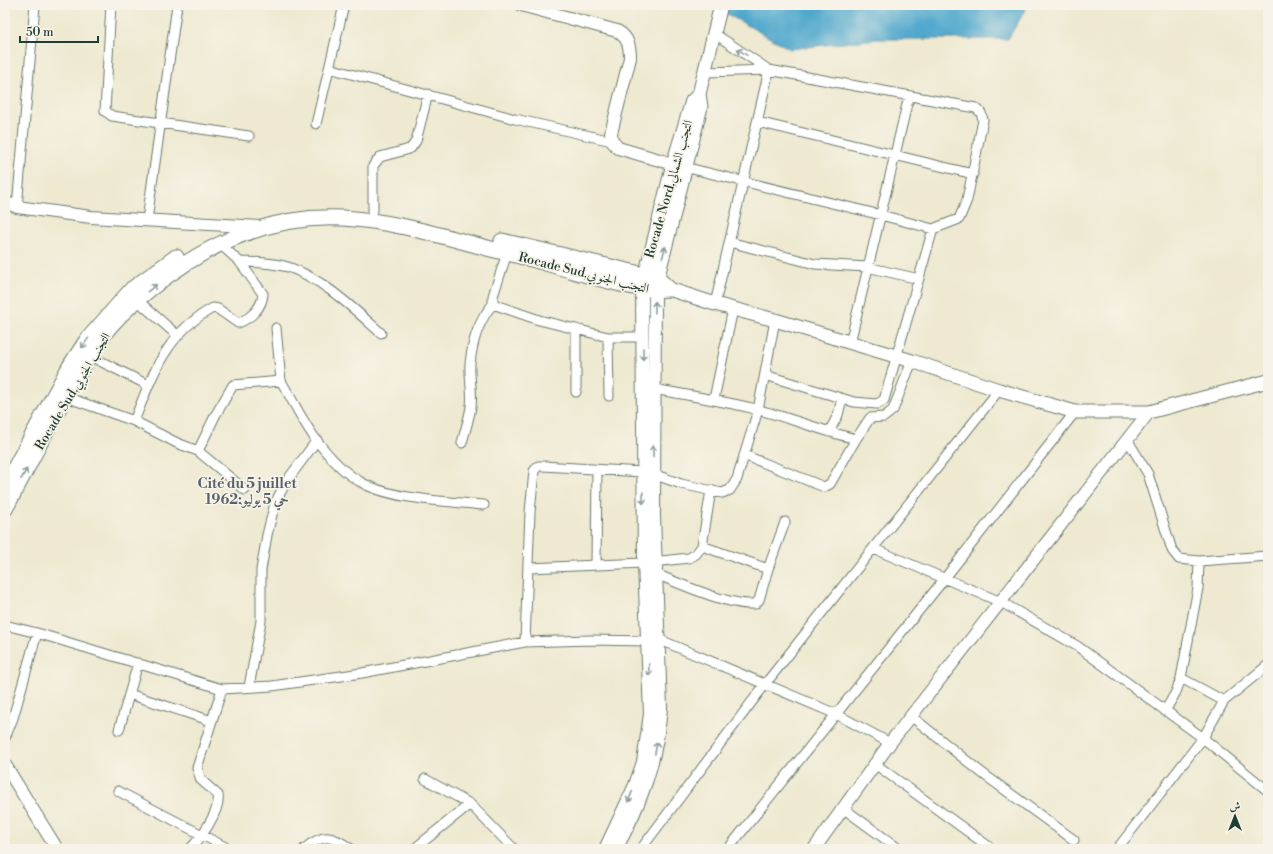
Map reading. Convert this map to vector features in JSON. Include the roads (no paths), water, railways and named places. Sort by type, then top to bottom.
[{"type":"main road","name":"Rocade Nord,التجنب الشمالي","points":[[653,284],[686,168],[701,107],[699,94],[706,72],[721,8]]},
{"type":"main road","name":"Rocade Nord,التجنب الشمالي","points":[[653,284],[673,164],[692,101],[699,94]]},
{"type":"main road","name":"Rocade Sud,التجنب الجنوبي","points":[[5,486],[70,366],[87,340],[109,313],[132,289],[156,270],[183,252],[235,226],[290,210],[320,208],[372,211],[508,248],[653,284]]},
{"type":"main road","name":"Rocade Sud,التجنب الجنوبي","points":[[5,508],[90,356],[114,322],[137,300],[188,261],[220,244],[261,228],[290,221],[314,218],[344,218],[390,224],[508,248]]},
{"type":"main road","points":[[653,284],[715,304],[775,320],[912,361],[999,390],[1075,412],[1148,412],[1268,381]]},
{"type":"street","points":[[17,207],[36,5]]},
{"type":"street","points":[[111,5],[105,111],[112,116],[249,136]]},
{"type":"street","points":[[147,220],[177,5]]},
{"type":"street","points":[[316,124],[344,5]]},
{"type":"street","points":[[521,5],[617,31],[625,36],[630,48],[630,58],[612,125],[612,141]]},
{"type":"street","points":[[715,34],[769,70]]},
{"type":"street","points":[[329,68],[515,119],[612,141],[618,148],[686,168],[744,181],[933,229],[959,219],[963,213],[973,174],[983,120],[981,113],[976,108],[769,70],[706,72]]},
{"type":"street","points":[[715,304],[769,70]]},
{"type":"street","points":[[372,211],[373,166],[380,157],[411,148],[416,141],[428,94]]},
{"type":"street","points":[[850,343],[909,96]]},
{"type":"street","points":[[758,122],[895,157],[973,174]]},
{"type":"street","points":[[5,202],[17,207],[91,217],[261,228]]},
{"type":"street","points":[[765,375],[842,399],[877,404],[884,400],[933,229]]},
{"type":"street","points":[[729,242],[814,264],[867,267],[919,279]]},
{"type":"street","points":[[134,421],[148,385],[162,356],[187,325],[213,308],[218,309],[238,323],[253,314],[262,306],[263,294],[240,262],[220,244]]},
{"type":"street","points":[[462,442],[471,407],[472,387],[470,364],[478,331],[485,313],[493,304],[493,296],[508,248]]},
{"type":"street","points":[[240,262],[268,263],[289,268],[320,284],[344,301],[381,333]]},
{"type":"street","points":[[616,849],[638,808],[654,759],[661,709],[653,640],[643,337],[653,284]]},
{"type":"street","points":[[648,473],[653,389],[653,284]]},
{"type":"street","points":[[137,300],[177,336]]},
{"type":"street","points":[[493,304],[502,309],[539,320],[608,337],[643,337]]},
{"type":"street","points":[[714,399],[733,309]]},
{"type":"street","points":[[525,642],[530,512],[534,470],[538,466],[543,466],[648,473],[681,484],[722,493],[730,490],[736,478],[758,410],[775,320]]},
{"type":"street","points":[[276,328],[280,381],[317,440],[347,472],[359,482],[387,492],[426,499],[484,505]]},
{"type":"street","points":[[576,329],[576,392]]},
{"type":"street","points":[[608,337],[609,396]]},
{"type":"street","points":[[90,356],[148,385]]},
{"type":"street","points":[[744,455],[824,487],[830,484],[870,418],[884,417],[892,410],[912,361]]},
{"type":"street","points":[[198,451],[215,416],[233,385],[280,381]]},
{"type":"street","points":[[653,389],[714,399],[758,410],[856,439]]},
{"type":"street","points":[[641,849],[766,684],[999,390]]},
{"type":"street","points":[[66,397],[134,421],[177,443],[198,451],[245,490]]},
{"type":"street","points":[[829,432],[838,415],[842,399]]},
{"type":"street","points":[[728,849],[945,578],[1075,412]]},
{"type":"street","points":[[814,849],[890,743],[1148,412]]},
{"type":"street","points":[[1127,439],[1148,474],[1172,550],[1179,559],[1199,561],[1268,556]]},
{"type":"street","points":[[249,687],[261,621],[261,570],[267,535],[275,503],[286,482],[317,440]]},
{"type":"street","points":[[596,565],[597,470]]},
{"type":"street","points":[[529,568],[650,562],[689,558],[696,554],[702,546],[711,490]]},
{"type":"street","points":[[656,574],[700,591],[746,605],[755,604],[759,600],[784,522]]},
{"type":"street","points":[[702,546],[768,569]]},
{"type":"street","points":[[874,549],[1000,602],[1077,646],[1203,738],[1268,791]]},
{"type":"street","points":[[1165,711],[1176,692],[1181,678],[1198,588],[1199,561]]},
{"type":"street","points":[[650,562],[656,574],[652,615]]},
{"type":"street","points":[[5,625],[37,632],[222,689],[272,686],[362,673],[525,642],[653,640],[766,684],[836,714],[890,743]]},
{"type":"street","points":[[5,738],[13,718],[37,632]]},
{"type":"street","points":[[605,849],[635,785],[646,746],[650,714],[653,640]]},
{"type":"street","points":[[119,730],[138,663]]},
{"type":"street","points":[[1117,849],[1203,738],[1224,701],[1268,665]]},
{"type":"street","points":[[1181,678],[1224,701]]},
{"type":"street","points":[[190,849],[218,808],[218,794],[201,780],[196,768],[222,689]]},
{"type":"street","points":[[129,694],[212,721]]},
{"type":"street","points":[[911,716],[982,773],[1074,840]]},
{"type":"street","points":[[875,764],[992,849]]},
{"type":"street","points":[[5,766],[57,849]]},
{"type":"street","points":[[425,778],[470,804],[514,849]]},
{"type":"street","points":[[118,791],[229,849]]},
{"type":"street","points":[[414,849],[470,804]]},
{"type":"street","points":[[843,808],[899,849]]},
{"type":"street","points":[[304,849],[321,838],[327,837],[338,839],[351,849]]},
{"type":"water","points":[[711,5],[1028,5],[1008,39],[877,39],[790,49]]},
{"type":"district","name":"Cité du 5 juillet 1962;حي 5 يوليو","points":[[247,492]]}]
